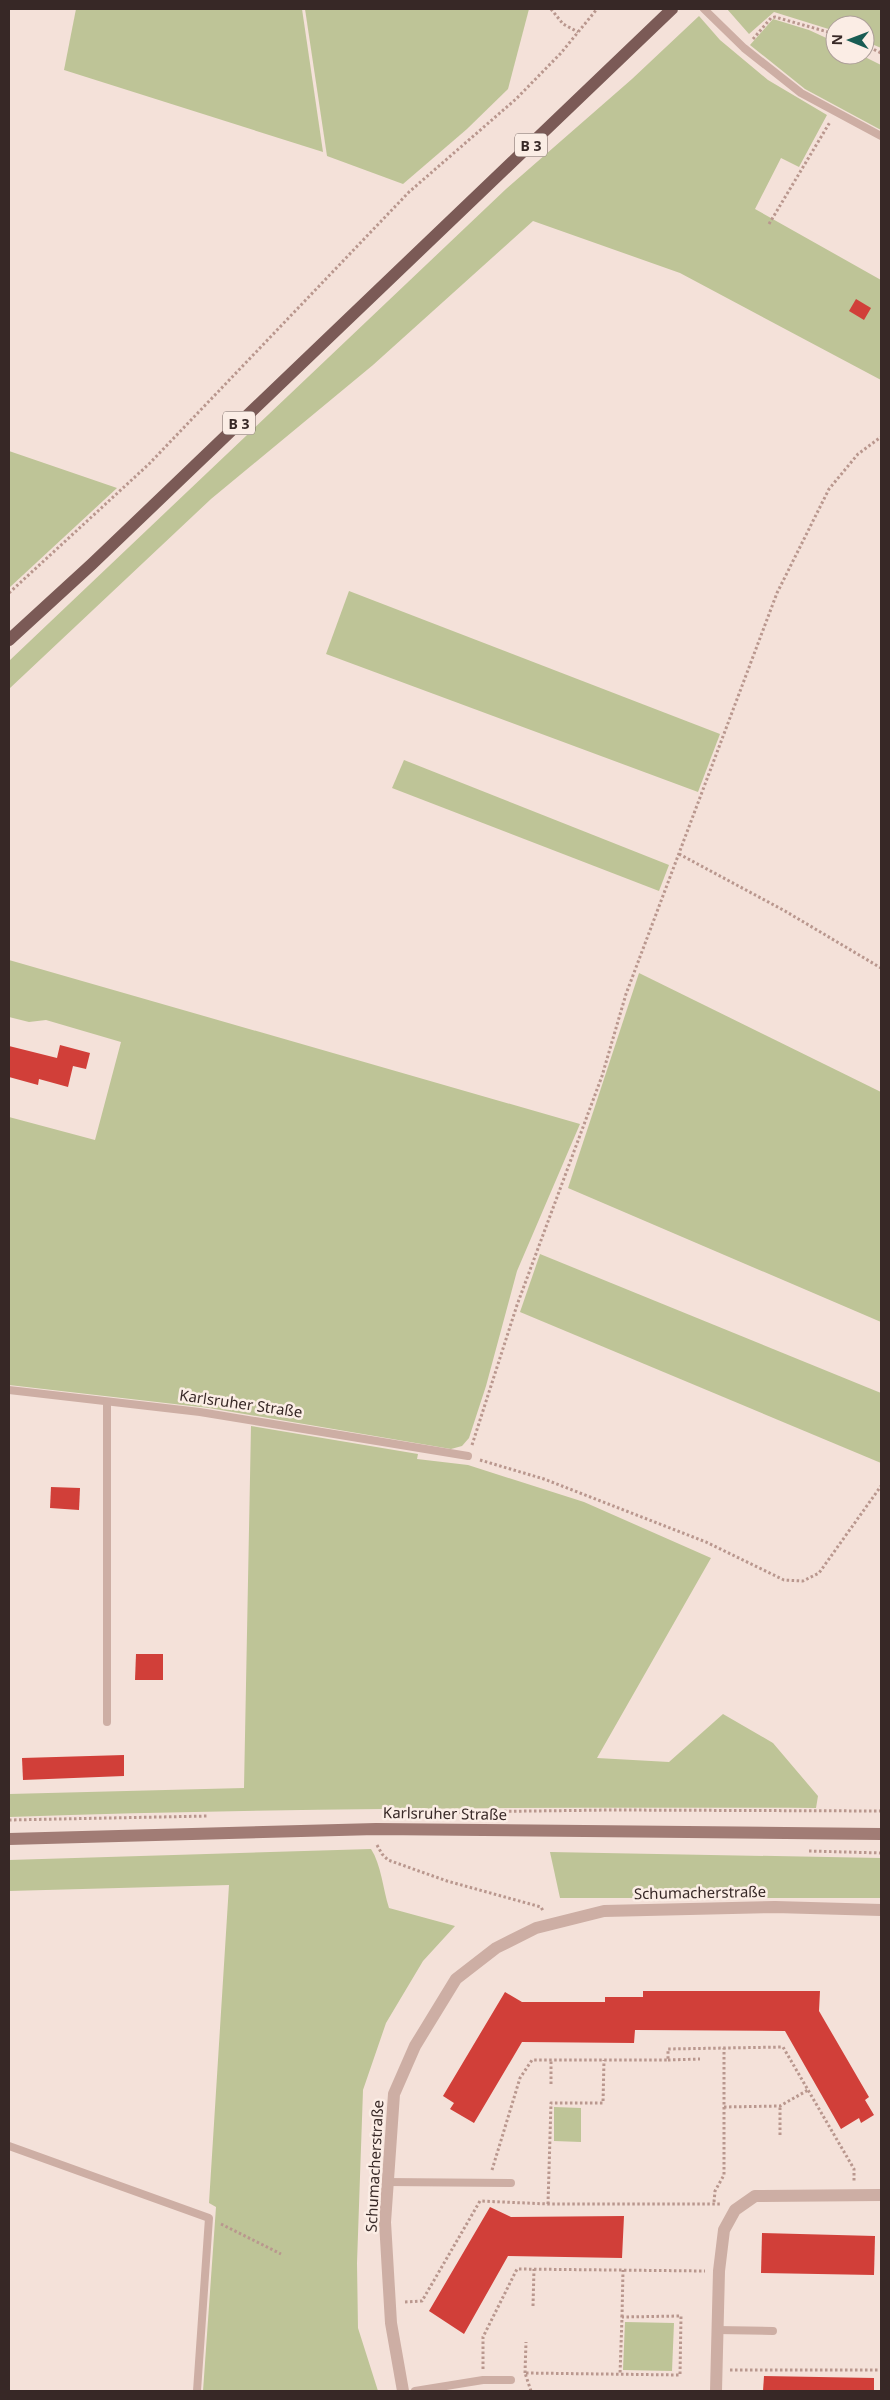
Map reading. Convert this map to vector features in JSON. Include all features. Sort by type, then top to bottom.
[{"type":"main road","name":"B 3","points":[[9,640],[92,564],[672,9]]},
{"type":"main road","name":"Karlsruher Straße","points":[[9,1839],[376,1829],[881,1834]]},
{"type":"street","name":"Schumacherstraße","points":[[403,2391],[391,2322],[385,2222],[394,2094],[415,2046],[456,1979],[496,1948],[536,1928],[604,1911],[775,1907],[881,1910]]},
{"type":"street","points":[[716,2391],[719,2271],[724,2230],[735,2210],[755,2196],[881,2195]]},
{"type":"lane","points":[[704,9],[744,48],[801,93],[881,136]]},
{"type":"lane","name":"Karlsruher Straße","points":[[9,1390],[210,1414],[468,1456]]},
{"type":"lane","points":[[106,1402],[107,1722]]},
{"type":"lane","points":[[9,2146],[209,2218],[197,2391]]},
{"type":"lane","points":[[387,2182],[511,2183]]},
{"type":"lane","points":[[717,2330],[773,2331]]},
{"type":"lane","points":[[415,2391],[483,2380],[511,2380]]},
{"type":"path","points":[[551,9],[563,24],[578,32]]},
{"type":"path","points":[[9,593],[149,464],[409,192],[516,99],[578,32],[596,9]]},
{"type":"path","points":[[744,48],[771,18],[776,16],[825,31]]},
{"type":"path","points":[[769,224],[836,113]]},
{"type":"path","points":[[881,438],[858,454],[829,489],[777,592],[626,994],[602,1076],[517,1305],[468,1456],[544,1479],[706,1542],[784,1580],[803,1581],[819,1573],[881,1486]]},
{"type":"path","points":[[679,854],[700,863],[786,911],[881,968]]},
{"type":"path","points":[[376,1829],[377,1845],[388,1860],[447,1881],[541,1907],[548,1925]]},
{"type":"path","points":[[368,1845],[387,1845]]},
{"type":"path","points":[[807,1851],[881,1853]]},
{"type":"path","points":[[668,2060],[668,2049],[784,2047],[854,2169],[854,2194]]},
{"type":"path","points":[[714,2202],[715,2191],[724,2175],[724,2048]]},
{"type":"path","points":[[488,2183],[520,2078],[532,2060],[700,2060]]},
{"type":"path","points":[[550,2084],[551,2060]]},
{"type":"path","points":[[548,2204],[551,2103],[603,2103],[604,2060]]},
{"type":"path","points":[[724,2107],[780,2106],[808,2090]]},
{"type":"path","points":[[780,2106],[780,2135]]},
{"type":"path","points":[[410,2302],[422,2301],[480,2201],[548,2204],[714,2202],[735,2210]]},
{"type":"path","points":[[209,2218],[280,2254]]},
{"type":"path","points":[[483,2380],[483,2337],[517,2269],[719,2271]]},
{"type":"path","points":[[533,2306],[534,2269]]},
{"type":"path","points":[[620,2374],[623,2270]]},
{"type":"path","points":[[526,2373],[680,2374],[681,2316],[622,2317]]},
{"type":"path","points":[[526,2342],[526,2373],[531,2391]]},
{"type":"path","points":[[717,2370],[881,2370]]},
{"type":"green space","points":[[76,9],[302,9],[323,152],[64,70]]},
{"type":"green space","points":[[305,9],[529,9],[508,89],[467,129],[403,184],[327,156]]},
{"type":"green space","points":[[727,9],[881,9],[881,48],[875,45],[875,15],[825,15],[825,28],[774,12],[749,34]]},
{"type":"green space","points":[[699,16],[720,40],[768,80],[827,115],[799,167],[781,158],[755,209],[881,280],[881,380],[680,273],[533,221],[373,365],[211,499],[9,689],[9,661],[506,189],[632,79]]},
{"type":"green space","points":[[773,19],[809,30],[825,37],[825,65],[875,65],[875,62],[881,65],[881,130],[805,89],[750,45]]},
{"type":"green space","points":[[9,451],[117,488],[9,588]]},
{"type":"green space","points":[[349,591],[720,734],[698,792],[326,654]]},
{"type":"green space","points":[[404,760],[669,865],[659,891],[392,788]]},
{"type":"green space","points":[[9,960],[580,1124],[517,1271],[486,1386],[469,1438],[462,1446],[451,1449],[209,1408],[9,1385],[9,1117],[95,1140],[121,1042],[46,1020],[29,1022],[9,1017]]},
{"type":"green space","points":[[639,973],[881,1092],[881,1322],[568,1188]]},
{"type":"green space","points":[[540,1254],[881,1393],[881,1463],[520,1312]]},
{"type":"green space","points":[[251,1426],[418,1454],[417,1459],[468,1465],[584,1502],[711,1558],[597,1758],[669,1762],[723,1714],[773,1743],[818,1796],[816,1808],[412,1809],[9,1817],[9,1794],[244,1788]]},
{"type":"green space","points":[[371,1849],[380,1869],[389,1908],[455,1926],[423,1961],[386,2023],[363,2090],[357,2263],[358,2328],[378,2391],[203,2391],[216,2207],[209,2203],[229,1885],[9,1891],[9,1860]]},
{"type":"green space","points":[[550,1852],[881,1858],[881,1898],[560,1898]]},
{"type":"green space","points":[[554,2107],[581,2108],[581,2142],[554,2141]]},
{"type":"green space","points":[[625,2322],[674,2323],[672,2371],[623,2370]]},
{"type":"building","points":[[856,299],[871,308],[864,320],[849,311]]},
{"type":"building","points":[[60,1045],[90,1053],[86,1069],[73,1066],[68,1087],[39,1079],[38,1085],[9,1077],[9,1046],[57,1058]]},
{"type":"building","points":[[51,1487],[80,1488],[79,1510],[50,1508]]},
{"type":"building","points":[[136,1654],[163,1654],[163,1680],[135,1680]]},
{"type":"building","points":[[124,1755],[124,1776],[23,1780],[22,1758]]},
{"type":"building","points":[[643,1991],[820,1991],[819,2011],[869,2097],[865,2100],[874,2115],[861,2123],[859,2118],[841,2129],[785,2031],[635,2030],[634,2043],[522,2042],[474,2123],[450,2109],[454,2103],[443,2096],[505,1992],[522,2002],[605,2002],[605,1997],[643,1997]]},
{"type":"building","points":[[490,2207],[511,2217],[624,2216],[622,2258],[508,2256],[464,2334],[429,2311]]},
{"type":"building","points":[[762,2233],[875,2236],[874,2275],[761,2273]]},
{"type":"building","points":[[764,2376],[874,2378],[874,2391],[763,2391]]}]
